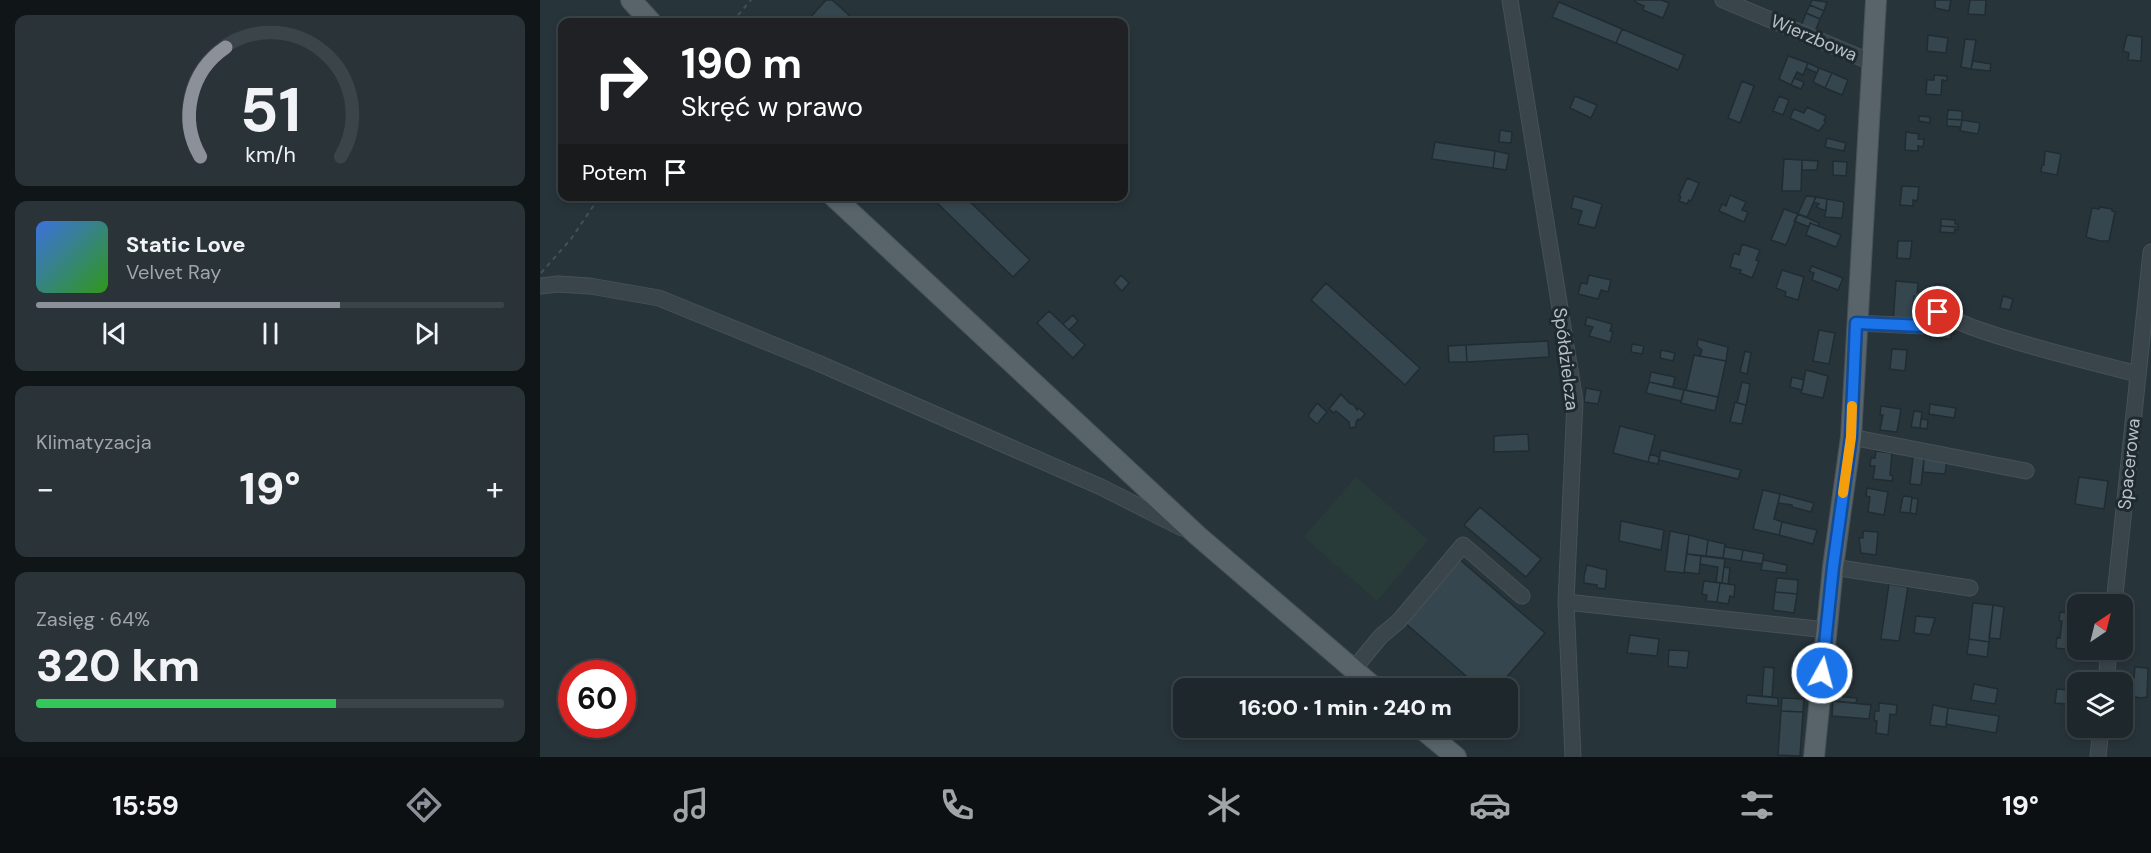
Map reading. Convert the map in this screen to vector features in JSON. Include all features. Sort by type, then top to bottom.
[{"type":"main road","points":[[631,0],[647,18]]},
{"type":"main road","points":[[1814,757],[1833,567],[1851,437],[1875,0]]},
{"type":"main road","points":[[838,201],[1198,536],[1363,678]]},
{"type":"main road","points":[[1433,738],[1456,757]]},
{"type":"street","name":"Spółdzielcza","points":[[1510,0],[1575,401],[1566,602],[1573,757]]},
{"type":"street","name":"Wierzbowa","points":[[1723,0],[1871,62]]},
{"type":"street","name":"Spacerowa","points":[[2115,594],[2151,252]]},
{"type":"street","points":[[540,286],[558,284],[590,286],[658,298],[818,363],[1106,490],[1198,536]]},
{"type":"street","points":[[1922,301],[1938,312],[1990,333],[2071,358],[2138,374]]},
{"type":"street","points":[[1856,323],[1923,326],[1938,312]]},
{"type":"street","points":[[1851,437],[2026,471]]},
{"type":"street","points":[[1106,490],[1122,484],[1129,471]]},
{"type":"street","points":[[1353,670],[1381,636],[1399,621],[1463,545],[1522,596]]},
{"type":"street","points":[[1833,567],[1970,588]]},
{"type":"street","points":[[1566,602],[1827,630]]},
{"type":"street","points":[[2098,757],[2100,738]]},
{"type":"path","points":[[735,18],[751,0]]},
{"type":"path","points":[[540,274],[571,239],[597,201]]},
{"type":"green space","points":[[1356,477],[1428,540],[1377,601],[1304,537]]},
{"type":"building","points":[[826,0],[832,0],[849,15],[846,18],[810,18]]},
{"type":"building","points":[[1635,0],[1661,0],[1669,3],[1663,18],[1643,10],[1644,6]]},
{"type":"building","points":[[1812,0],[1827,2],[1824,11],[1810,5]]},
{"type":"building","points":[[1935,0],[1951,0],[1949,11],[1935,8]]},
{"type":"building","points":[[1970,0],[1986,0],[1985,15],[1968,14]]},
{"type":"building","points":[[1559,2],[1622,29],[1616,43],[1552,17]]},
{"type":"building","points":[[1810,5],[1824,11],[1820,19],[1806,13]]},
{"type":"building","points":[[1806,13],[1820,19],[1815,32],[1801,26]]},
{"type":"building","points":[[1622,29],[1684,55],[1678,70],[1616,43]]},
{"type":"building","points":[[1928,35],[1948,38],[1946,53],[1927,51]]},
{"type":"building","points":[[2127,35],[2142,37],[2141,61],[2128,60],[2129,53],[2123,51]]},
{"type":"building","points":[[1965,39],[1976,40],[1971,69],[1961,67]]},
{"type":"building","points":[[1788,56],[1808,63],[1803,75],[1797,72],[1791,85],[1779,79]]},
{"type":"building","points":[[1973,61],[1991,64],[1990,71],[1971,69]]},
{"type":"building","points":[[1808,63],[1819,68],[1817,73],[1806,68]]},
{"type":"building","points":[[1819,68],[1832,73],[1825,88],[1813,82]]},
{"type":"building","points":[[1832,73],[1848,80],[1842,95],[1825,88]]},
{"type":"building","points":[[1934,75],[1947,76],[1947,81],[1942,80],[1941,95],[1926,94],[1927,80],[1934,80]]},
{"type":"building","points":[[1794,78],[1804,82],[1801,89],[1791,85]]},
{"type":"building","points":[[1742,81],[1754,86],[1740,123],[1728,118]]},
{"type":"building","points":[[1575,96],[1597,105],[1591,118],[1570,108]]},
{"type":"building","points":[[1779,96],[1789,100],[1783,115],[1773,111]]},
{"type":"building","points":[[1807,107],[1826,116],[1824,121],[1826,122],[1819,131],[1790,118],[1794,109],[1804,113]]},
{"type":"building","points":[[1948,110],[1962,111],[1962,120],[1947,119]]},
{"type":"building","points":[[1919,116],[1930,117],[1930,123],[1919,121]]},
{"type":"building","points":[[1947,119],[1962,120],[1961,127],[1947,126]]},
{"type":"building","points":[[1962,120],[1980,123],[1978,134],[1960,131]]},
{"type":"building","points":[[1500,130],[1512,132],[1511,143],[1499,142]]},
{"type":"building","points":[[1906,132],[1919,134],[1918,139],[1924,139],[1923,147],[1918,146],[1918,151],[1905,150]]},
{"type":"building","points":[[1827,138],[1846,143],[1844,151],[1825,147]]},
{"type":"building","points":[[1435,142],[1495,151],[1493,168],[1432,159]]},
{"type":"building","points":[[1495,151],[1509,154],[1506,170],[1493,168]]},
{"type":"building","points":[[2045,151],[2061,154],[2057,175],[2041,172]]},
{"type":"building","points":[[1784,159],[1802,160],[1801,191],[1782,191]]},
{"type":"building","points":[[1802,160],[1818,161],[1817,170],[1802,170]]},
{"type":"building","points":[[1833,161],[1847,162],[1846,176],[1833,175]]},
{"type":"building","points":[[1687,178],[1699,183],[1691,201],[1689,200],[1687,204],[1679,201],[1681,197],[1679,196]]},
{"type":"building","points":[[1902,186],[1919,187],[1917,201],[1913,200],[1913,206],[1900,205]]},
{"type":"building","points":[[1730,195],[1746,202],[1742,210],[1748,212],[1744,222],[1719,211],[1722,204],[1726,206]]},
{"type":"building","points":[[1574,196],[1602,204],[1595,228],[1578,224],[1582,211],[1571,208]]},
{"type":"building","points":[[1806,196],[1816,197],[1807,217],[1798,214]]},
{"type":"building","points":[[1815,197],[1827,199],[1826,211],[1816,207],[1819,204],[1814,202]]},
{"type":"building","points":[[1827,199],[1844,202],[1842,218],[1825,217]]},
{"type":"building","points":[[935,201],[969,201],[1030,260],[1013,277]]},
{"type":"building","points":[[2100,207],[2112,209],[2115,212],[2109,241],[2086,237],[2092,208],[2099,209]]},
{"type":"building","points":[[1784,209],[1798,214],[1786,245],[1771,240]]},
{"type":"building","points":[[1798,214],[1819,223],[1818,226],[1810,223],[1809,227],[1794,221]]},
{"type":"building","points":[[1941,219],[1955,220],[1958,227],[1941,226]]},
{"type":"building","points":[[1810,223],[1841,235],[1836,247],[1806,235]]},
{"type":"building","points":[[1941,226],[1958,227],[1958,230],[1955,229],[1954,233],[1940,232]]},
{"type":"building","points":[[1898,241],[1912,241],[1910,259],[1897,258]]},
{"type":"building","points":[[1742,244],[1760,250],[1756,260],[1759,261],[1752,278],[1740,273],[1741,270],[1730,267],[1734,253],[1739,255]]},
{"type":"building","points":[[1812,266],[1843,278],[1838,290],[1812,280],[1814,273],[1809,271]]},
{"type":"building","points":[[1782,270],[1804,277],[1798,300],[1785,296],[1786,292],[1776,288]]},
{"type":"building","points":[[1121,275],[1129,283],[1122,291],[1114,283]]},
{"type":"building","points":[[1589,275],[1611,280],[1608,292],[1601,290],[1598,299],[1578,294],[1581,283],[1587,284]]},
{"type":"building","points":[[1896,281],[1918,283],[1917,297],[1914,296],[1913,307],[1917,307],[1916,323],[1893,322]]},
{"type":"building","points":[[1326,283],[1420,368],[1405,385],[1311,300]]},
{"type":"building","points":[[1935,284],[1947,285],[1947,297],[1934,296]]},
{"type":"building","points":[[2003,296],[2013,299],[2010,310],[2000,308]]},
{"type":"building","points":[[1947,300],[1957,301],[1955,314],[1943,305]]},
{"type":"building","points":[[1049,311],[1085,345],[1073,358],[1037,323]]},
{"type":"building","points":[[1073,315],[1078,321],[1069,330],[1063,324]]},
{"type":"building","points":[[1587,317],[1612,324],[1610,331],[1613,332],[1610,342],[1589,336],[1593,327],[1585,325]]},
{"type":"building","points":[[1937,323],[1952,324],[1951,328],[1955,329],[1954,332],[1937,331]]},
{"type":"building","points":[[1819,330],[1835,333],[1829,364],[1813,361]]},
{"type":"building","points":[[1937,331],[1954,332],[1954,334],[1951,334],[1951,339],[1937,338]]},
{"type":"building","points":[[1698,339],[1728,347],[1726,361],[1700,356],[1702,350],[1697,346]]},
{"type":"building","points":[[1548,341],[1549,357],[1467,362],[1466,345]]},
{"type":"building","points":[[1632,344],[1644,346],[1642,354],[1631,352]]},
{"type":"building","points":[[1466,345],[1467,362],[1449,362],[1448,346]]},
{"type":"building","points":[[1892,349],[1907,350],[1905,371],[1890,369]]},
{"type":"building","points":[[1661,350],[1675,353],[1673,361],[1660,358]]},
{"type":"building","points":[[1745,351],[1751,353],[1747,374],[1740,372]]},
{"type":"building","points":[[1694,355],[1726,361],[1718,397],[1686,390]]},
{"type":"building","points":[[1806,370],[1828,376],[1823,398],[1801,393]]},
{"type":"building","points":[[1651,372],[1675,377],[1673,387],[1649,382]]},
{"type":"building","points":[[1792,377],[1804,380],[1802,390],[1790,387]]},
{"type":"building","points":[[1649,382],[1684,390],[1681,401],[1646,393]]},
{"type":"building","points":[[1742,382],[1750,384],[1746,405],[1737,403]]},
{"type":"building","points":[[1586,388],[1601,391],[1598,404],[1584,402]]},
{"type":"building","points":[[1684,390],[1718,397],[1715,411],[1681,403]]},
{"type":"building","points":[[1341,394],[1357,410],[1359,408],[1365,414],[1360,420],[1358,419],[1356,427],[1350,428],[1349,422],[1336,411],[1334,413],[1329,409]]},
{"type":"building","points":[[1735,402],[1746,405],[1742,424],[1730,422]]},
{"type":"building","points":[[1317,403],[1327,412],[1317,424],[1309,417],[1309,414]]},
{"type":"building","points":[[1930,404],[1956,408],[1954,418],[1929,414]]},
{"type":"building","points":[[1881,406],[1901,409],[1897,432],[1880,430],[1883,415],[1880,415]]},
{"type":"building","points":[[1914,411],[1922,412],[1920,428],[1911,427]]},
{"type":"building","points":[[1921,419],[1928,420],[1927,429],[1920,428]]},
{"type":"building","points":[[1620,426],[1655,435],[1648,462],[1613,453]]},
{"type":"building","points":[[1528,434],[1529,451],[1494,452],[1494,436]]},
{"type":"building","points":[[1661,450],[1741,470],[1738,479],[1659,460]]},
{"type":"building","points":[[1876,451],[1892,453],[1890,475],[1893,476],[1892,481],[1873,479],[1875,466],[1870,466],[1871,458],[1875,458]]},
{"type":"building","points":[[1650,454],[1659,457],[1658,464],[1648,462]]},
{"type":"building","points":[[1913,457],[1924,458],[1921,485],[1910,484]]},
{"type":"building","points":[[1924,458],[1947,460],[1945,474],[1923,472]]},
{"type":"building","points":[[2079,477],[2108,481],[2104,509],[2075,504]]},
{"type":"building","points":[[1867,488],[1888,492],[1884,515],[1868,512],[1870,497],[1866,496]]},
{"type":"building","points":[[1763,490],[1780,494],[1774,519],[1782,522],[1779,535],[1753,529]]},
{"type":"building","points":[[1780,494],[1814,503],[1811,512],[1778,503]]},
{"type":"building","points":[[1903,496],[1912,497],[1910,513],[1900,512]]},
{"type":"building","points":[[1912,498],[1918,499],[1916,514],[1910,513]]},
{"type":"building","points":[[1480,507],[1541,559],[1526,577],[1464,525]]},
{"type":"building","points":[[1621,521],[1664,530],[1661,550],[1619,541]]},
{"type":"building","points":[[1782,522],[1817,530],[1813,544],[1779,535]]},
{"type":"building","points":[[1670,531],[1689,535],[1684,573],[1665,571]]},
{"type":"building","points":[[1863,531],[1878,532],[1876,555],[1861,553],[1859,538],[1863,538]]},
{"type":"building","points":[[1689,535],[1708,540],[1706,556],[1687,554]]},
{"type":"building","points":[[1708,540],[1725,544],[1723,558],[1706,556]]},
{"type":"building","points":[[1725,544],[1726,547],[1743,550],[1741,561],[1723,558]]},
{"type":"building","points":[[1743,550],[1764,554],[1762,564],[1741,561]]},
{"type":"building","points":[[1687,554],[1701,556],[1699,574],[1684,572]]},
{"type":"building","points":[[1701,556],[1725,559],[1722,583],[1716,582],[1718,567],[1700,564]]},
{"type":"building","points":[[1459,559],[1545,633],[1506,678],[1468,678],[1404,622]]},
{"type":"building","points":[[1763,560],[1787,565],[1786,573],[1761,570]]},
{"type":"building","points":[[1587,565],[1607,570],[1605,589],[1584,583]]},
{"type":"building","points":[[1724,567],[1730,568],[1728,584],[1722,583]]},
{"type":"building","points":[[1777,578],[1798,580],[1797,594],[1775,592]]},
{"type":"building","points":[[1704,581],[1720,583],[1717,602],[1706,601],[1707,595],[1702,594]]},
{"type":"building","points":[[1720,583],[1735,585],[1734,597],[1730,596],[1728,604],[1717,602]]},
{"type":"building","points":[[1889,584],[1908,587],[1899,641],[1881,639]]},
{"type":"building","points":[[1775,592],[1797,594],[1794,613],[1773,610]]},
{"type":"building","points":[[1973,603],[1993,605],[1989,642],[1969,639]]},
{"type":"building","points":[[1993,605],[2004,607],[2000,639],[1989,638]]},
{"type":"building","points":[[2060,612],[2067,613],[2067,649],[2056,648],[2062,621],[2059,621]]},
{"type":"building","points":[[1916,616],[1935,618],[1930,635],[1914,633]]},
{"type":"building","points":[[1630,635],[1659,639],[1657,656],[1627,653]]},
{"type":"building","points":[[1969,639],[1989,642],[1987,657],[1967,654]]},
{"type":"building","points":[[1669,650],[1689,651],[1687,668],[1668,666]]},
{"type":"building","points":[[1764,667],[1774,668],[1772,697],[1762,696]]},
{"type":"building","points":[[2135,667],[2148,668],[2147,697],[2133,696]]},
{"type":"building","points":[[1974,684],[1998,689],[1995,704],[1971,700]]},
{"type":"building","points":[[2057,689],[2067,690],[2067,704],[2055,703]]},
{"type":"building","points":[[1834,693],[1844,693],[1843,697],[1857,698],[1856,703],[1833,701]]},
{"type":"building","points":[[1747,695],[1778,698],[1778,706],[1746,703]]},
{"type":"building","points":[[1782,698],[1804,699],[1803,712],[1781,711]]},
{"type":"building","points":[[1833,701],[1871,705],[1869,719],[1832,716]]},
{"type":"building","points":[[1879,703],[1897,705],[1896,715],[1890,714],[1888,735],[1876,733],[1877,721],[1874,720],[1875,711],[1879,711]]},
{"type":"building","points":[[1933,705],[1948,708],[1946,727],[1930,725]]},
{"type":"building","points":[[1948,708],[1999,716],[1996,733],[1946,724]]},
{"type":"building","points":[[1781,711],[1803,712],[1800,756],[1778,755]]},
{"type":"slow traffic","points":[[1843,493],[1851,437],[1852,406]]},
{"type":"route","points":[[1822,673],[1833,567],[1851,437],[1856,323],[1923,326],[1938,312]]}]
